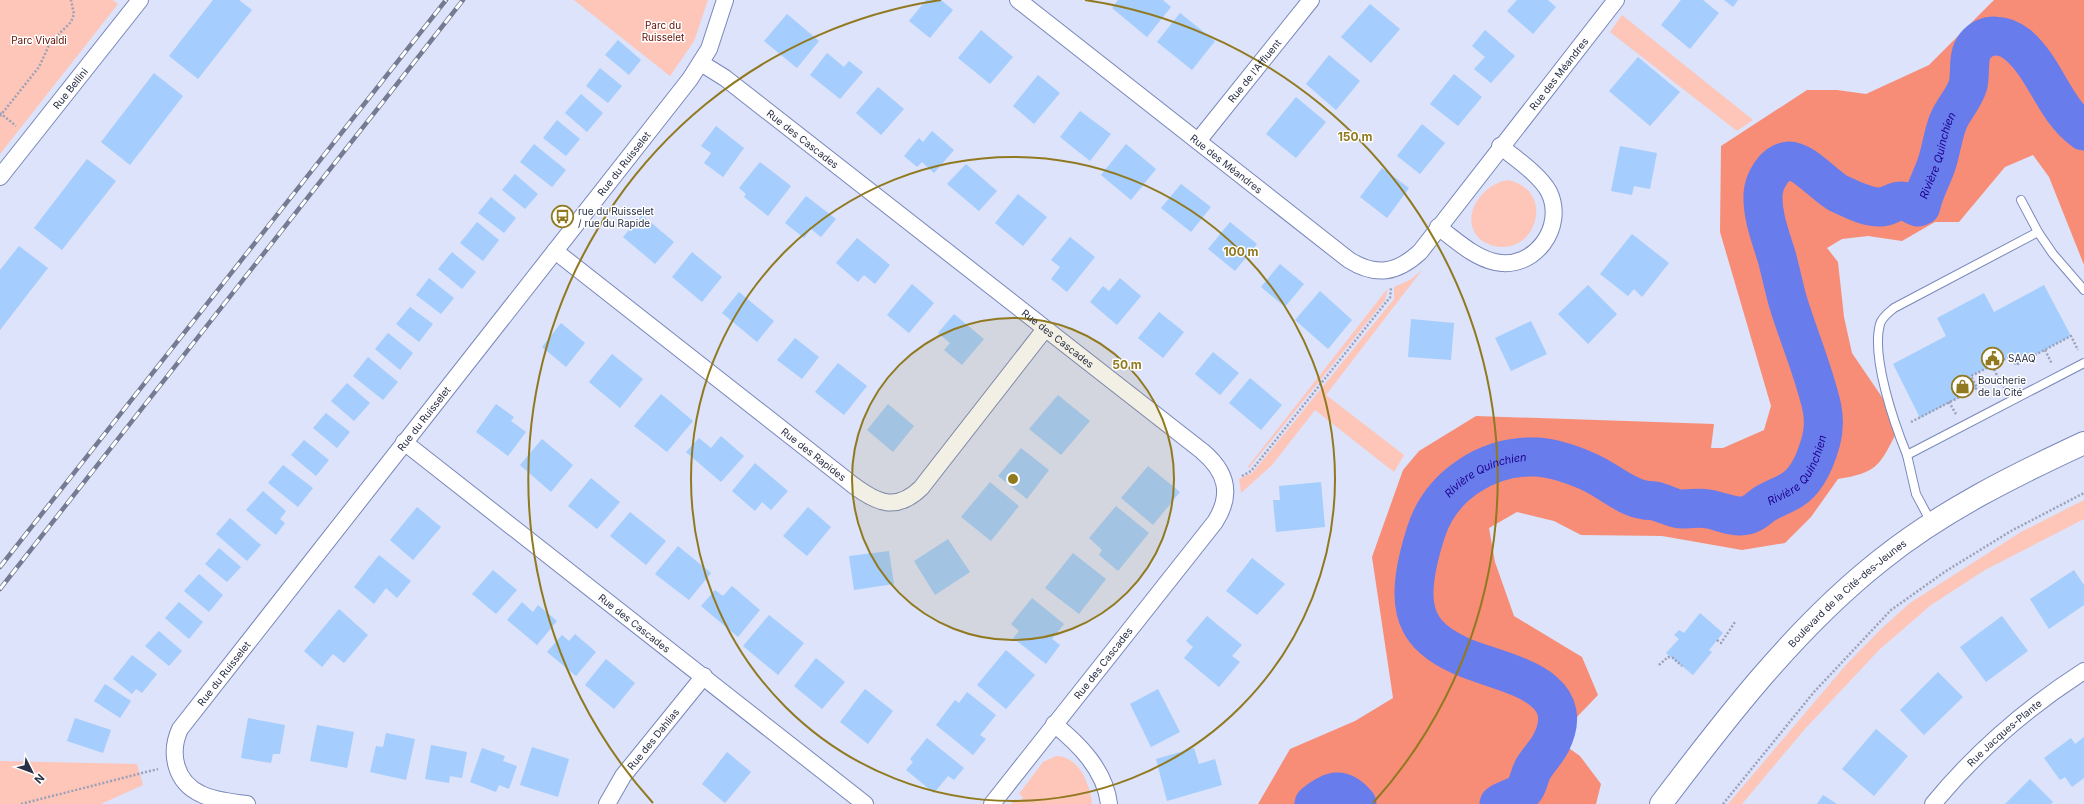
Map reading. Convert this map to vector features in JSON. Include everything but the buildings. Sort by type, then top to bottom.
[{"type":"main road","name":"Boulevard de la Cité-des-Jeunes","points":[[1661,804],[1752,689],[1812,623],[1880,560],[1932,524],[2016,475],[2084,443]]},
{"type":"street","name":"Rue Bellini","points":[[0,177],[140,0]]},
{"type":"street","name":"Rue du Ruisselet","points":[[247,804],[202,795],[193,790],[185,781],[176,765],[174,747],[176,738],[185,721],[701,63],[714,37],[725,0]]},
{"type":"street","name":"Rue des Méandres","points":[[1018,0],[1349,260],[1370,270],[1387,270],[1404,265],[1420,252],[1500,146],[1616,0]]},
{"type":"street","name":"Rue de l'Affluent","points":[[1198,141],[1311,0]]},
{"type":"street","name":"Rue des Cascades","points":[[701,63],[725,78],[1208,456],[1221,473],[1226,495],[1222,508],[1215,522],[992,804]]},
{"type":"street","points":[[1438,227],[1476,255],[1497,262],[1518,261],[1527,258],[1540,247],[1547,238],[1552,222],[1553,210],[1548,192],[1538,178],[1500,146]]},
{"type":"street","name":"Rue des Rapides","points":[[555,251],[857,488],[870,497],[888,503],[907,499],[928,480],[1045,329]]},
{"type":"street","name":"Rue des Cascades","points":[[404,442],[704,676],[865,804]]},
{"type":"street","name":"Rue Jacques-Plante","points":[[1933,804],[1997,738],[2048,697],[2084,671]]},
{"type":"street","name":"Rue des Dahlias","points":[[607,804],[623,776],[704,676]]},
{"type":"street","points":[[1054,724],[1079,746],[1092,763],[1105,787],[1108,804]]},
{"type":"lane","points":[[2021,200],[2038,232],[2053,254],[2084,290]]},
{"type":"lane","points":[[1932,524],[1916,494],[1907,455],[1898,433],[1881,375],[1879,333],[1881,321],[1894,308],[2038,232]]},
{"type":"lane","points":[[1907,455],[2084,363]]},
{"type":"path","points":[[20,129],[1,114],[40,67],[50,43],[71,22],[74,14],[71,0]]},
{"type":"path","points":[[1240,477],[1252,471],[1390,298],[1391,287]]},
{"type":"path","points":[[1920,418],[1978,388],[1972,376],[2011,356],[2016,365],[2071,336]]},
{"type":"path","points":[[1992,366],[2011,401]]},
{"type":"path","points":[[1723,804],[1814,692],[1891,610],[1946,571],[2011,531],[2084,493]]},
{"type":"path","points":[[1717,640],[1721,643],[1735,622]]},
{"type":"path","points":[[1659,664],[1668,657],[1673,658],[1682,666]]},
{"type":"path","points":[[21,804],[176,765]]},
{"type":"green space","name":"Parc Vivaldi","points":[[0,0],[113,0],[118,4],[0,154]]},
{"type":"green space","name":"Parc du Ruisselet","points":[[574,0],[708,0],[694,41],[670,76]]},
{"type":"green space","points":[[1622,15],[1753,120],[1737,131],[1610,32]]},
{"type":"green space","points":[[1508,180],[1523,186],[1532,196],[1536,208],[1535,220],[1530,232],[1521,241],[1509,246],[1494,246],[1483,241],[1475,233],[1472,224],[1472,215],[1478,199],[1484,192],[1500,182]]},
{"type":"green space","points":[[1422,270],[1326,395],[1404,455],[1394,472],[1315,410],[1272,465],[1241,493],[1239,479],[1252,473],[1394,299],[1394,287],[1410,280]]},
{"type":"green space","points":[[1388,288],[1385,300],[1249,468],[1247,468]]},
{"type":"green space","points":[[2084,500],[2084,519],[1985,570],[1931,605],[1880,649],[1804,730],[1742,804],[1728,804],[1845,666],[1881,629],[1910,603],[2021,532]]},
{"type":"green space","points":[[1056,756],[1064,757],[1071,761],[1082,772],[1089,788],[1092,804],[1011,804],[1015,799],[1020,802],[1023,797],[1019,794],[1043,762]]},
{"type":"green space","points":[[0,761],[137,764],[143,785],[101,804],[0,804]]},
{"type":"shaded area","points":[[1994,0],[2084,0],[2084,265],[2049,177],[2033,155],[2005,167],[1959,222],[1935,222],[1902,241],[1868,236],[1842,239],[1827,248],[1838,262],[1844,317],[1852,353],[1888,406],[1896,433],[1886,453],[1875,466],[1869,471],[1861,474],[1838,479],[1811,517],[1785,543],[1742,550],[1662,536],[1581,535],[1554,521],[1517,512],[1489,528],[1495,562],[1514,616],[1582,657],[1598,695],[1556,739],[1580,756],[1601,784],[1596,804],[1258,804],[1290,749],[1355,721],[1393,698],[1372,557],[1403,470],[1419,451],[1476,416],[1714,424],[1711,448],[1723,448],[1764,430],[1771,406],[1720,232],[1721,146],[1807,90],[1837,90],[1866,94],[1929,65]]},
{"type":"waterway","name":"Rivière Quinchien","points":[[1499,804],[1519,794],[1526,787],[1531,772],[1551,743],[1557,722],[1555,706],[1545,693],[1530,682],[1513,674],[1459,655],[1436,642],[1420,622],[1414,601],[1417,565],[1426,532],[1433,515],[1443,500],[1455,487],[1484,467],[1501,461],[1537,457],[1556,460],[1575,466],[1594,474],[1623,492],[1637,498],[1656,501],[1676,508],[1705,508],[1736,516],[1747,515],[1766,503],[1792,490],[1803,481],[1817,455],[1823,429],[1823,412],[1811,368],[1788,302],[1765,219],[1763,194],[1765,184],[1774,168],[1784,162],[1795,162],[1808,169],[1833,190],[1859,203],[1882,207],[1904,201],[1918,207],[1921,206],[1937,163],[1948,122],[1964,95],[1968,85],[1970,60],[1973,50],[1979,41],[1996,36],[2013,41],[2028,55],[2065,112],[2084,131]]},
{"type":"waterway","name":"Rivière Quinchien","points":[[1314,804],[1320,799],[1336,792],[1346,794],[1357,804]]},
{"type":"railway","points":[[0,567],[446,0]]},
{"type":"railway","points":[[0,589],[463,0]]},
{"type":"place","name":"rue du Ruisselet / rue du Rapide","points":[[562,217]]},
{"type":"place","name":"SAAQ","points":[[1992,358]]},
{"type":"place","name":"Boucherie de la Cité","points":[[1962,386]]}]
